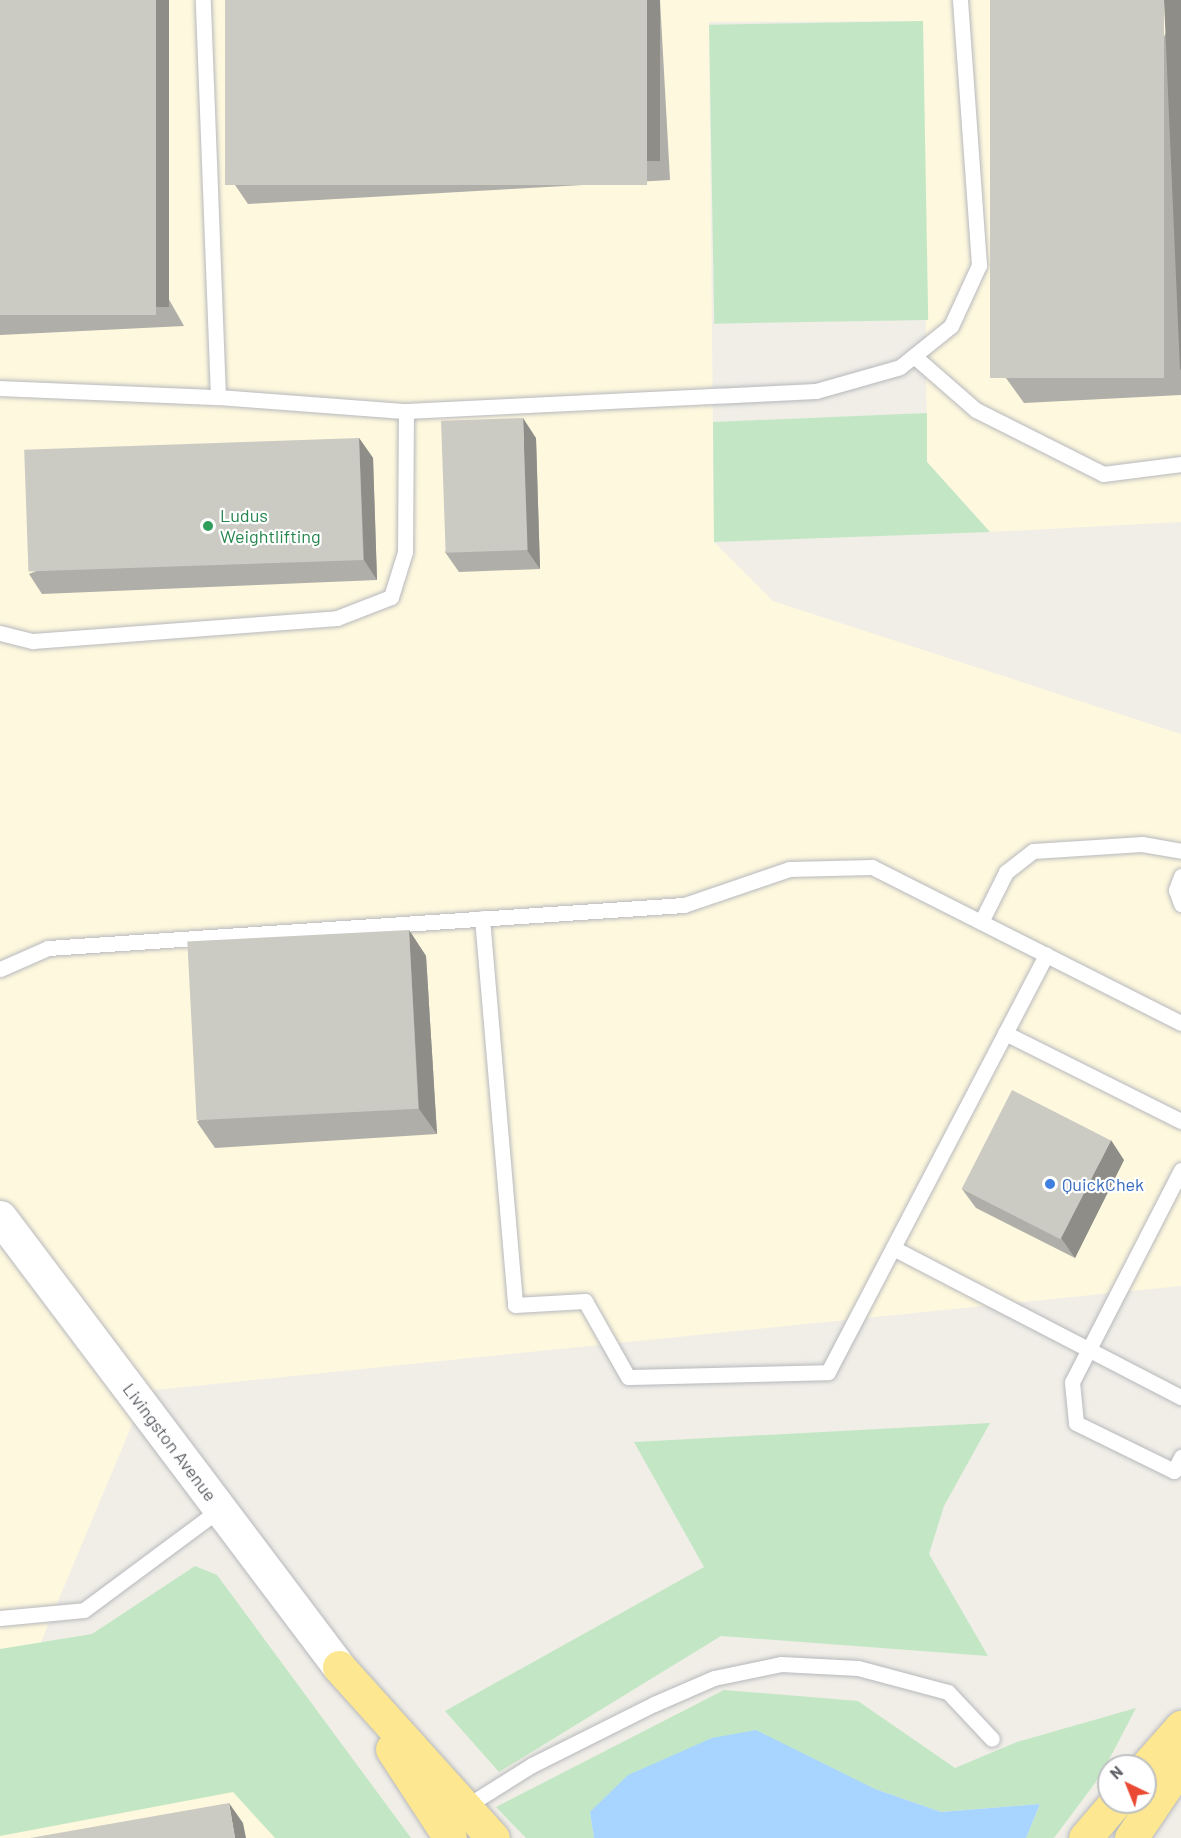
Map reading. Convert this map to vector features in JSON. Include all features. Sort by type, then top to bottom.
[{"type":"highway","points":[[339,1667],[493,1838]]},
{"type":"highway","points":[[339,1667],[450,1838]]},
{"type":"highway","points":[[1157,1754],[1181,1727]]},
{"type":"highway","points":[[1131,1838],[1181,1764]]},
{"type":"highway","points":[[1085,1838],[1106,1814]]},
{"type":"main road","name":"Livingston Avenue","points":[[0,1217],[339,1667]]},
{"type":"lane","points":[[203,0],[218,397]]},
{"type":"lane","points":[[0,388],[218,397],[406,411],[816,391],[900,367],[951,326],[979,265],[960,0]]},
{"type":"lane","points":[[914,356],[976,410],[1103,474],[1181,464]]},
{"type":"lane","points":[[0,633],[33,641],[337,618],[391,597],[405,552],[406,411]]},
{"type":"lane","points":[[981,922],[1006,872],[1033,851],[1142,844],[1181,852]]},
{"type":"lane","points":[[0,969],[48,948],[684,905],[789,869],[872,867],[1181,1023]]},
{"type":"lane","points":[[1181,876],[1176,890],[1181,904]]},
{"type":"lane","points":[[482,918],[515,1305],[585,1300],[628,1377],[828,1372],[1046,955]]},
{"type":"lane","points":[[1005,1033],[1181,1121]]},
{"type":"lane","points":[[1179,1467],[1076,1423],[1072,1382],[1181,1170]]},
{"type":"lane","points":[[893,1248],[1181,1397]]},
{"type":"lane","points":[[0,1618],[84,1610],[220,1509]]},
{"type":"lane","points":[[465,1806],[532,1765],[654,1704],[714,1678],[781,1664],[858,1668],[948,1692],[992,1739]]},
{"type":"shaded area","points":[[0,0],[1181,0],[1181,522],[990,532],[927,462],[923,21],[709,22],[714,542],[773,601],[1181,734],[1181,1286],[146,1391],[36,1654],[292,1822],[296,1838],[0,1838]]},
{"type":"green space","points":[[923,21],[928,320],[714,324],[709,25]]},
{"type":"green space","points":[[927,413],[927,462],[990,532],[714,542],[713,422]]},
{"type":"green space","points":[[990,1423],[944,1506],[929,1554],[988,1656],[721,1636],[499,1772],[445,1711],[704,1567],[634,1442]]},
{"type":"green space","points":[[195,1566],[217,1575],[411,1838],[275,1838],[233,1792],[0,1836],[0,1649],[92,1634]]},
{"type":"green space","points":[[724,1690],[858,1701],[955,1768],[1017,1742],[1136,1708],[1112,1754],[1097,1754],[1097,1780],[1054,1838],[1026,1838],[1040,1804],[941,1812],[875,1789],[590,1812],[594,1838],[526,1838],[496,1807]]},
{"type":"water","points":[[756,1730],[875,1789],[941,1812],[1040,1804],[1026,1838],[594,1838],[590,1812],[628,1775],[712,1738]]},
{"type":"building","points":[[0,0],[156,0],[156,315],[0,315]]},
{"type":"building","points":[[225,0],[647,0],[647,185],[225,185]]},
{"type":"building","points":[[990,0],[1164,0],[1164,378],[990,378]]},
{"type":"building","points":[[523,418],[528,550],[446,553],[441,421]]},
{"type":"building","name":"Ludus Weightlifting","points":[[359,438],[363,560],[28,572],[24,450]]},
{"type":"building","points":[[409,930],[418,1109],[197,1120],[187,942]]},
{"type":"building","name":"QuickChek","points":[[1012,1090],[1111,1140],[1061,1239],[962,1189]]},
{"type":"building","points":[[229,1803],[235,1838],[30,1838]]},
{"type":"place","name":"Ludus Weightlifting","points":[[208,526]]},
{"type":"place","name":"QuickChek","points":[[1050,1184]]}]
